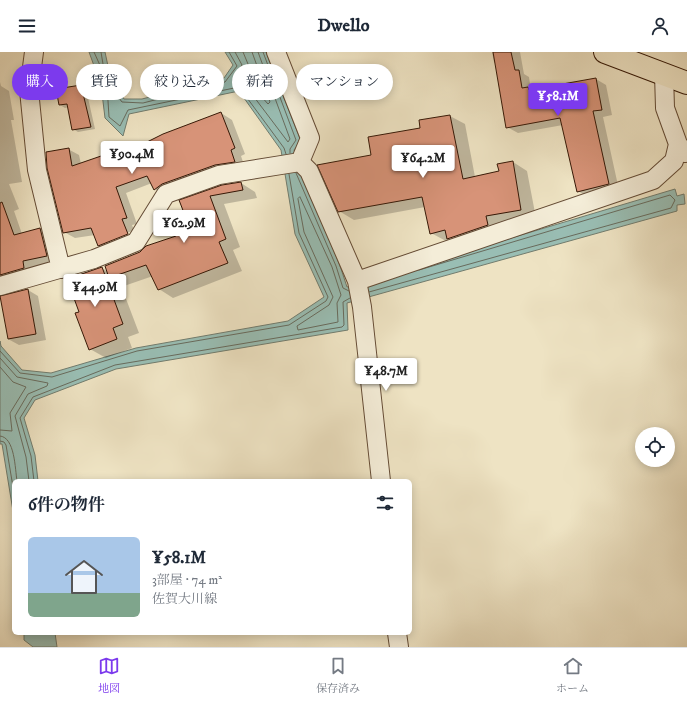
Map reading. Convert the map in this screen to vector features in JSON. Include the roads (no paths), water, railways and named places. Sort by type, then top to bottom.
[{"type":"main road","points":[[606,52],[645,60],[677,79]]},
{"type":"street","points":[[34,52],[29,90],[37,170],[61,269]]},
{"type":"street","points":[[276,52],[310,138],[300,162]]},
{"type":"street","points":[[357,281],[653,180],[683,151],[665,108],[677,79]]},
{"type":"street","points":[[0,286],[94,259],[136,242],[166,194],[219,175],[300,162]]},
{"type":"street","points":[[300,162],[309,171],[357,281],[362,307],[381,479]]},
{"type":"street","points":[[397,635],[399,647]]},
{"type":"water","points":[[89,52],[105,52],[108,64],[93,64]]},
{"type":"water","points":[[225,52],[266,52],[271,64],[232,64]]},
{"type":"water","points":[[232,66],[232,92],[224,94],[224,78]]},
{"type":"water","points":[[103,100],[196,100],[129,114],[123,136],[105,118]]},
{"type":"water","points":[[245,100],[285,100],[301,141],[294,150],[313,202],[335,252],[347,287],[675,189],[677,196],[684,194],[685,204],[677,205],[677,211],[347,303],[348,330],[116,369],[35,400],[24,418],[35,455],[38,479],[12,479],[12,505],[2,444],[0,444],[0,341],[1,346],[22,370],[51,373],[136,348],[288,321],[324,297],[295,234],[281,150]]},
{"type":"water","points":[[24,635],[55,635],[57,647],[33,647],[24,640]]}]
